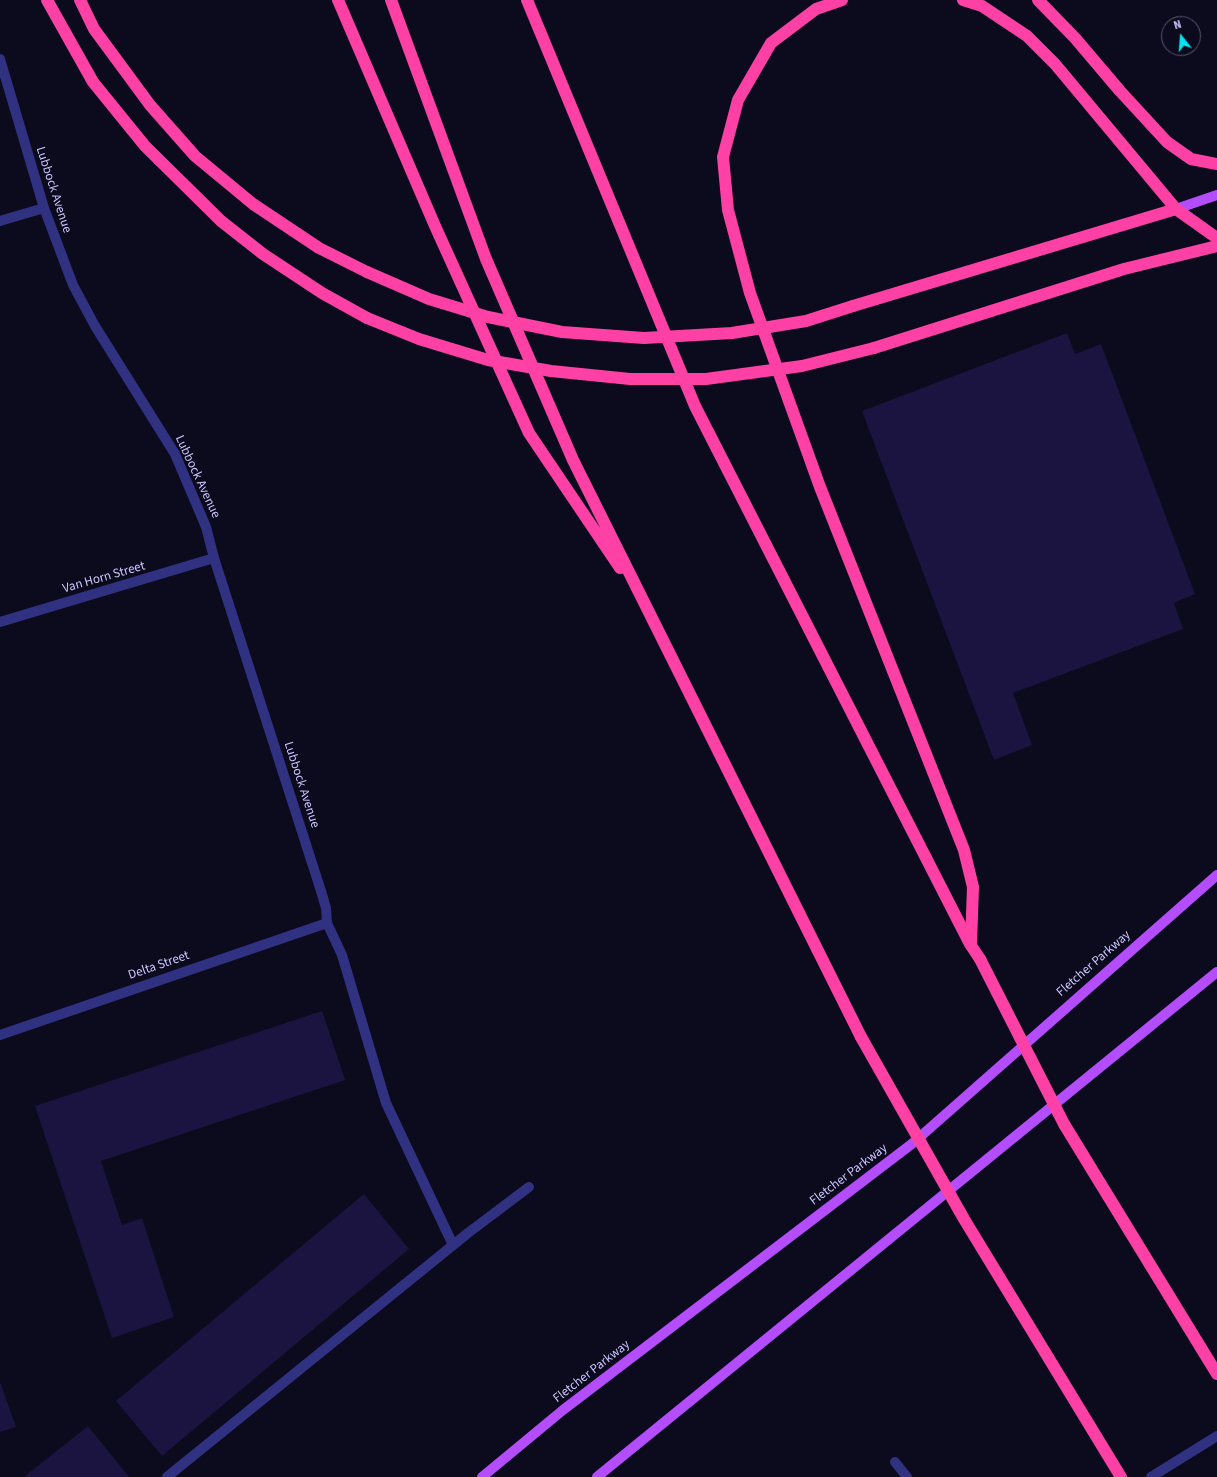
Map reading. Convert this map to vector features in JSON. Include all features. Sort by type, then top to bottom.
[{"type":"highway","points":[[47,0],[93,82],[156,156],[221,221],[263,254],[322,293],[367,318],[419,339],[488,360],[551,371],[630,380],[706,379],[802,366],[874,348],[1124,269],[1217,246]]},
{"type":"highway","points":[[80,0],[94,29],[150,105],[195,156],[253,204],[319,248],[367,272],[429,299],[488,318],[562,332],[644,338],[732,333],[806,321],[1176,209]]},
{"type":"highway","points":[[338,0],[435,226],[529,433],[648,610]]},
{"type":"highway","points":[[390,0],[486,259],[573,460],[861,1037],[964,1219],[1121,1477]]},
{"type":"highway","points":[[527,0],[695,406],[970,944],[980,959],[1064,1124],[1217,1374]]},
{"type":"highway","points":[[842,0],[816,9],[771,43],[738,100],[723,157],[728,210],[750,293],[820,487],[964,850],[973,887],[970,944]]},
{"type":"highway","points":[[963,0],[982,6],[1027,36],[1055,64],[1176,209],[1217,238]]},
{"type":"highway","points":[[1038,0],[1075,38],[1120,91],[1167,142],[1191,159],[1217,164]]},
{"type":"main road","points":[[1176,209],[1217,196]]},
{"type":"main road","name":"Fletcher Parkway","points":[[482,1477],[570,1405],[913,1142],[1217,875]]},
{"type":"main road","points":[[597,1477],[1217,972]]},
{"type":"street","name":"Lubbock Avenue","points":[[0,59],[44,208],[73,285],[95,326],[175,454],[206,527],[214,558],[323,896],[326,908],[327,923],[342,955],[386,1103],[454,1244]]},
{"type":"street","points":[[0,221],[44,208]]},
{"type":"street","name":"Van Horn Street","points":[[0,622],[214,558]]},
{"type":"street","name":"Delta Street","points":[[0,1035],[327,923]]},
{"type":"street","points":[[167,1477],[454,1244],[529,1187]]},
{"type":"street","points":[[1150,1477],[1217,1436]]},
{"type":"street","points":[[895,1462],[907,1477]]},
{"type":"building","points":[[1067,333],[1075,354],[1101,344],[1195,594],[1174,603],[1183,629],[1013,693],[1032,745],[994,760],[862,411]]},
{"type":"building","points":[[322,1011],[345,1080],[101,1161],[122,1225],[142,1218],[174,1317],[112,1338],[35,1106]]},
{"type":"building","points":[[364,1194],[409,1249],[162,1456],[116,1401]]},
{"type":"building","points":[[0,1382],[16,1427],[0,1432]]},
{"type":"building","points":[[88,1426],[129,1477],[24,1477]]}]
